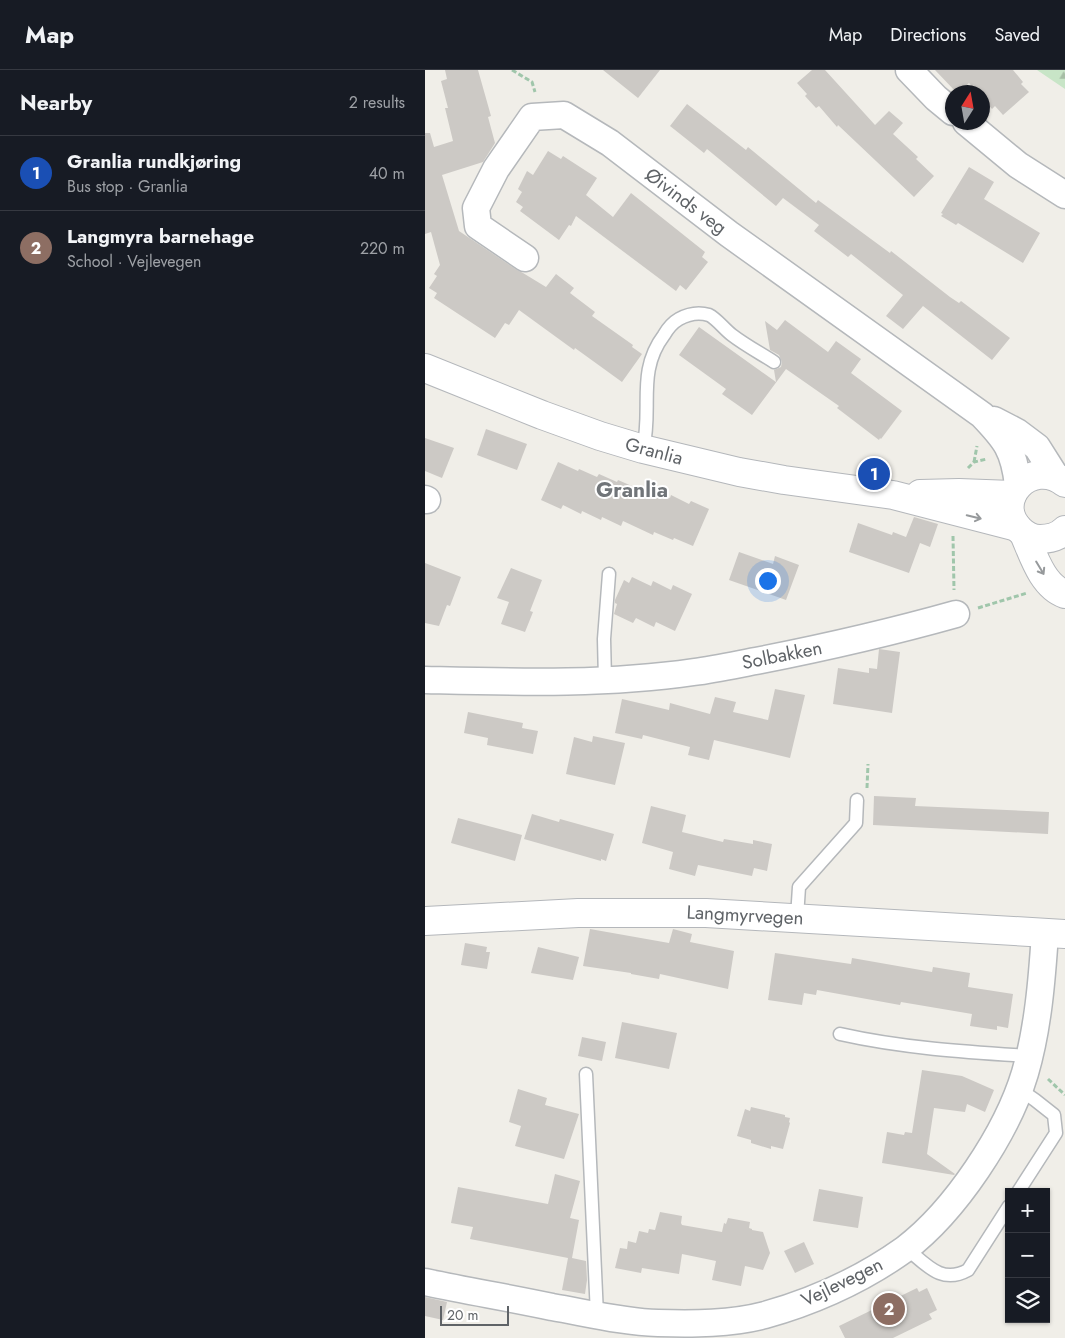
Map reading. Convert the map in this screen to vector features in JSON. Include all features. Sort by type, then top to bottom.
[{"type":"street","points":[[909,70],[935,98],[945,106]]},
{"type":"street","name":"Øivinds veg","points":[[545,116],[564,115],[610,143],[729,234],[982,415],[1000,433],[1009,448],[1016,469],[1015,490]]},
{"type":"street","points":[[525,258],[478,226],[476,208],[496,169],[533,117],[545,116]]},
{"type":"street","points":[[976,130],[1018,165],[1065,195]]},
{"type":"street","name":"Granlia","points":[[425,368],[542,415],[643,449],[739,472],[893,495],[1021,531],[1036,539],[1049,539],[1061,534],[1065,530]]},
{"type":"street","name":"Øivinds veg","points":[[982,415],[1017,432],[1037,447],[1062,481]]},
{"type":"street","name":"Granlia","points":[[893,495],[1015,490],[1026,479],[1035,475],[1046,474],[1062,481]]},
{"type":"street","points":[[1015,490],[1010,506],[1012,517],[1049,583],[1059,592],[1065,594]]},
{"type":"street","name":"Solbakken","points":[[425,680],[541,682],[605,680],[694,672],[794,653],[903,629],[957,614]]},
{"type":"street","name":"Langmyrvegen","points":[[425,921],[587,913],[705,912],[1055,933]]},
{"type":"street","name":"Vejlevegen","points":[[425,1282],[597,1315],[657,1323],[732,1321],[764,1315],[821,1296],[850,1282],[906,1248],[939,1216],[973,1176],[993,1144],[1019,1089],[1029,1056],[1043,963],[1055,933]]},
{"type":"lane","points":[[643,449],[647,431],[649,366],[655,346],[672,322],[685,315],[701,313],[711,316],[732,335],[774,362]]},
{"type":"lane","points":[[605,680],[604,639],[609,574]]},
{"type":"lane","points":[[797,918],[799,887],[856,823],[857,800]]},
{"type":"lane","points":[[840,1034],[896,1044],[1029,1056]]},
{"type":"lane","points":[[586,1074],[597,1315]]},
{"type":"lane","points":[[1019,1089],[1054,1115],[1056,1133],[1021,1188]]},
{"type":"lane","points":[[906,1248],[939,1275],[959,1275],[968,1270],[1005,1212]]},
{"type":"path","points":[[512,70],[532,82],[545,116]]},
{"type":"path","points":[[962,474],[974,462],[991,458]]},
{"type":"path","points":[[954,529],[953,579],[957,614],[1027,593]]},
{"type":"path","points":[[867,789],[868,764]]},
{"type":"path","points":[[1045,1077],[1065,1095]]},
{"type":"green space","points":[[1037,70],[1065,70],[1065,89]]},
{"type":"building","points":[[445,70],[478,70],[491,116],[488,117],[495,143],[483,162],[442,175],[459,231],[546,287],[556,274],[574,288],[570,293],[595,312],[592,316],[633,345],[632,347],[642,354],[622,382],[519,310],[509,325],[505,323],[495,338],[434,298],[437,293],[429,288],[437,276],[434,274],[440,265],[431,232],[425,234],[425,133],[430,133],[434,147],[453,141],[445,108],[448,108],[441,81],[447,79]]},
{"type":"building","points":[[603,70],[660,70],[638,98]]},
{"type":"building","points":[[812,70],[825,70],[875,125],[889,111],[903,123],[893,134],[918,157],[916,159],[934,176],[914,197],[838,125],[837,127],[819,106],[816,108],[805,96],[807,94],[797,83]]},
{"type":"building","points":[[935,70],[1013,70],[1023,82],[1021,84],[1029,92],[1003,115],[995,106],[992,109],[990,107],[990,85],[971,85],[969,83],[967,85],[949,85]]},
{"type":"building","points":[[687,104],[746,150],[748,147],[816,203],[818,200],[890,253],[891,251],[950,297],[959,303],[961,301],[1010,338],[992,360],[923,306],[903,329],[886,316],[903,295],[851,254],[848,257],[814,231],[819,225],[783,198],[776,206],[707,149],[704,153],[670,126]]},
{"type":"building","points":[[548,151],[561,159],[563,156],[597,178],[586,195],[613,217],[631,193],[705,252],[702,257],[708,262],[686,290],[680,285],[676,291],[576,216],[571,226],[569,225],[559,240],[520,211],[523,207],[516,202],[522,192],[518,189],[527,171],[533,175]]},
{"type":"building","points":[[969,167],[994,182],[984,199],[1040,233],[1023,263],[958,223],[956,225],[941,216]]},
{"type":"building","points":[[785,320],[828,352],[836,341],[861,359],[851,373],[902,411],[881,439],[879,440],[837,408],[839,406],[786,369],[752,415],[722,394],[726,389],[679,355],[699,327],[776,382],[774,370],[781,367],[782,362],[779,355],[770,350],[765,321],[777,330]]},
{"type":"building","points":[[486,429],[527,444],[517,470],[477,455]]},
{"type":"building","points":[[425,438],[454,448],[442,478],[425,471]]},
{"type":"building","points":[[558,462],[597,477],[599,474],[617,482],[618,480],[648,493],[650,489],[670,498],[671,495],[689,504],[691,501],[709,509],[693,546],[654,532],[653,535],[623,521],[621,526],[602,517],[601,520],[582,511],[581,514],[563,505],[561,509],[541,500]]},
{"type":"building","points":[[914,517],[938,524],[930,547],[920,543],[909,573],[849,552],[858,523],[892,535],[893,532],[906,537]]},
{"type":"building","points":[[739,552],[773,564],[775,556],[799,565],[786,600],[729,580]]},
{"type":"building","points":[[425,563],[461,577],[450,606],[447,605],[439,626],[425,623]]},
{"type":"building","points":[[511,568],[542,580],[530,611],[533,612],[525,632],[501,624],[509,602],[497,598]]},
{"type":"building","points":[[632,577],[651,586],[653,581],[671,590],[673,585],[692,594],[675,631],[656,622],[654,627],[636,618],[633,623],[614,614],[617,604],[615,600],[624,580],[629,583]]},
{"type":"building","points":[[879,649],[900,652],[892,713],[833,704],[838,668],[869,673],[869,668],[877,669]]},
{"type":"building","points":[[775,689],[805,695],[790,758],[714,740],[709,760],[688,755],[690,747],[643,735],[642,739],[615,733],[622,699],[669,710],[670,703],[710,714],[715,697],[736,702],[733,712],[768,720]]},
{"type":"building","points":[[468,712],[523,723],[522,728],[538,731],[533,754],[487,745],[488,738],[464,733]]},
{"type":"building","points":[[593,736],[625,743],[615,785],[566,774],[574,737],[592,742]]},
{"type":"building","points":[[874,796],[916,798],[915,806],[1049,812],[1048,834],[873,825]]},
{"type":"building","points":[[651,806],[686,815],[682,832],[723,842],[724,839],[753,844],[753,840],[772,844],[767,871],[754,868],[752,876],[698,865],[695,876],[669,869],[673,852],[642,843]]},
{"type":"building","points":[[532,814],[559,822],[560,819],[614,834],[606,861],[524,839]]},
{"type":"building","points":[[458,818],[522,835],[515,861],[451,843]]},
{"type":"building","points":[[590,929],[669,943],[673,929],[692,934],[690,942],[734,951],[728,989],[660,974],[659,979],[583,966]]},
{"type":"building","points":[[465,943],[487,947],[486,952],[490,952],[487,969],[461,965]]},
{"type":"building","points":[[538,947],[579,957],[573,980],[531,973]]},
{"type":"building","points":[[775,953],[851,964],[852,958],[932,972],[933,967],[970,973],[968,987],[1013,994],[1008,1028],[997,1026],[997,1030],[970,1026],[972,1014],[901,1002],[900,1005],[817,990],[816,995],[804,993],[802,1005],[768,1000]]},
{"type":"building","points":[[622,1022],[677,1033],[669,1069],[615,1058]]},
{"type":"building","points":[[582,1037],[606,1042],[602,1061],[578,1056]]},
{"type":"building","points":[[922,1070],[962,1076],[994,1090],[985,1112],[967,1104],[965,1112],[934,1108],[927,1154],[954,1175],[882,1163],[887,1132],[904,1135],[905,1132],[912,1133]]},
{"type":"building","points":[[518,1089],[547,1098],[545,1105],[579,1114],[564,1159],[515,1146],[521,1126],[509,1122]]},
{"type":"building","points":[[751,1107],[785,1115],[785,1117],[790,1118],[783,1149],[771,1146],[771,1149],[751,1143],[751,1140],[737,1136],[745,1109],[750,1111]]},
{"type":"building","points":[[555,1174],[580,1181],[570,1218],[579,1220],[572,1258],[586,1261],[587,1280],[585,1294],[562,1290],[568,1258],[470,1239],[473,1227],[451,1223],[458,1187],[548,1204]]},
{"type":"building","points":[[819,1189],[863,1197],[858,1228],[813,1221]]},
{"type":"building","points":[[660,1212],[682,1216],[682,1225],[722,1232],[724,1223],[726,1224],[728,1218],[750,1222],[749,1228],[763,1232],[770,1253],[763,1270],[745,1266],[741,1286],[712,1280],[716,1261],[682,1254],[679,1274],[642,1268],[641,1273],[615,1268],[620,1248],[627,1249],[628,1241],[636,1243],[639,1231],[648,1233],[649,1229],[655,1230]]},
{"type":"building","points":[[804,1242],[814,1264],[795,1273],[784,1251]]},
{"type":"building","points":[[917,1288],[919,1292],[927,1288],[937,1310],[929,1314],[932,1319],[893,1338],[845,1338],[839,1326]]},
{"type":"building","points":[[425,1297],[447,1302],[443,1320],[425,1316]]},
{"type":"place","name":"Granlia rundkjøring","points":[[874,474]]},
{"type":"place","name":"Langmyra barnehage","points":[[889,1309]]},
{"type":"district","name":"Granlia","points":[[632,490]]}]
